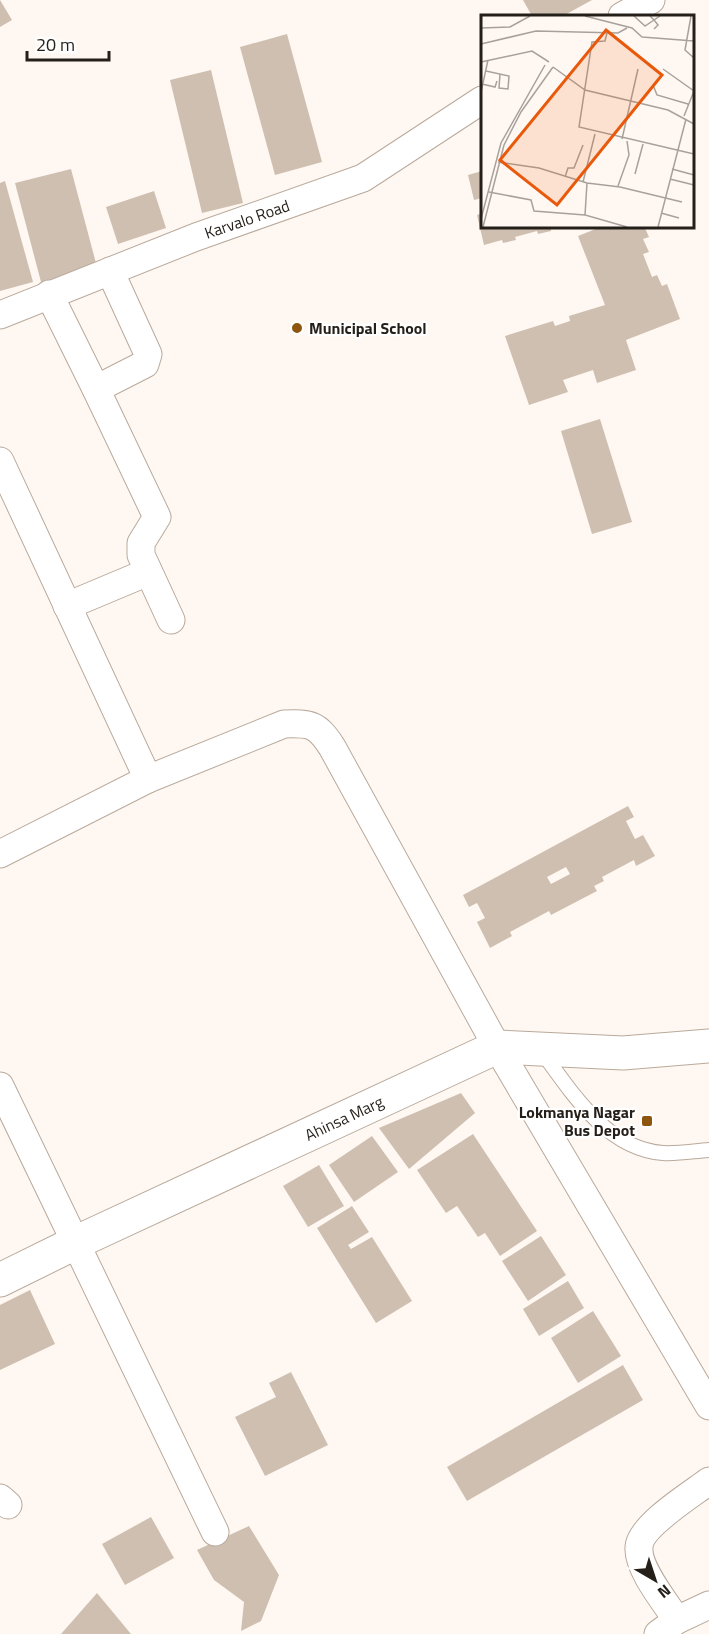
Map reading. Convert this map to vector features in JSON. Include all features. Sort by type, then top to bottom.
[{"type":"street","points":[[624,15],[651,0]]},
{"type":"street","name":"Karvalo Road","points":[[0,315],[196,237],[363,178],[481,101]]},
{"type":"street","points":[[96,389],[145,364],[148,354],[110,271]]},
{"type":"street","points":[[49,294],[157,517],[141,543],[141,555],[171,620]]},
{"type":"street","points":[[0,461],[148,779]]},
{"type":"street","points":[[67,606],[147,572]]},
{"type":"street","points":[[0,854],[148,779],[284,724],[305,723],[313,725],[322,732],[497,1047],[709,1407]]},
{"type":"street","name":"Ahinsa Marg","points":[[0,1280],[497,1047],[623,1053],[709,1046]]},
{"type":"street","points":[[0,1086],[215,1532]]},
{"type":"street","points":[[709,1481],[667,1512],[646,1531],[639,1544],[639,1554],[668,1627],[709,1605]]},
{"type":"lane","points":[[541,1050],[579,1102],[618,1138],[635,1146],[662,1153],[709,1150]]},
{"type":"building","points":[[0,0],[12,20],[0,27]]},
{"type":"building","points":[[523,0],[592,0],[565,15],[531,15]]},
{"type":"building","points":[[287,34],[322,162],[275,175],[240,47]]},
{"type":"building","points":[[211,70],[243,203],[202,213],[170,80]]},
{"type":"building","points":[[71,169],[97,267],[41,282],[15,183]]},
{"type":"building","points":[[481,171],[481,198],[474,200],[468,175]]},
{"type":"building","points":[[5,181],[33,282],[0,291],[0,183]]},
{"type":"building","points":[[154,191],[166,228],[118,244],[106,207]]},
{"type":"building","points":[[481,213],[481,228],[551,228],[551,231],[538,234],[537,231],[515,237],[516,240],[503,243],[502,240],[484,245],[477,215]]},
{"type":"building","points":[[598,228],[645,228],[649,237],[643,239],[649,252],[643,254],[652,277],[657,275],[662,286],[667,284],[680,319],[626,340],[636,370],[597,383],[593,370],[563,380],[568,392],[529,405],[505,336],[553,321],[555,326],[570,321],[569,316],[605,305],[578,236]]},
{"type":"building","points":[[600,419],[632,522],[592,534],[561,431]]},
{"type":"building","points":[[628,806],[634,817],[626,821],[635,839],[643,835],[655,856],[636,866],[634,860],[602,877],[604,881],[594,886],[597,891],[551,915],[549,911],[510,932],[512,936],[490,948],[477,922],[485,918],[477,903],[469,907],[463,895]],"holes":[[[566,867],[570,874],[551,884],[547,877]]]},
{"type":"building","points":[[461,1093],[475,1113],[409,1169],[379,1128]]},
{"type":"building","points":[[473,1134],[537,1231],[500,1256],[485,1233],[478,1237],[457,1206],[446,1213],[417,1170]]},
{"type":"building","points":[[372,1136],[398,1172],[354,1202],[329,1165]]},
{"type":"building","points":[[319,1165],[344,1206],[308,1227],[283,1186]]},
{"type":"building","points":[[352,1206],[369,1232],[348,1245],[351,1249],[372,1237],[412,1301],[376,1323],[317,1228]]},
{"type":"building","points":[[541,1236],[566,1275],[528,1301],[502,1261]]},
{"type":"building","points":[[568,1281],[584,1308],[539,1336],[523,1309]]},
{"type":"building","points":[[30,1290],[55,1344],[0,1370],[0,1305]]},
{"type":"building","points":[[593,1311],[621,1356],[578,1383],[551,1338]]},
{"type":"building","points":[[623,1365],[643,1400],[467,1501],[447,1467]]},
{"type":"building","points":[[291,1372],[328,1445],[265,1476],[235,1417],[276,1397],[269,1383]]},
{"type":"building","points":[[151,1517],[174,1558],[125,1585],[102,1544]]},
{"type":"building","points":[[249,1526],[279,1575],[261,1621],[241,1631],[244,1602],[214,1580],[197,1550]]},
{"type":"building","points":[[97,1593],[131,1634],[61,1634]]},
{"type":"place","name":"Municipal School","points":[[297,328]]},
{"type":"place","name":"Lokmanya Nagar Bus Depot","points":[[647,1121]]}]
